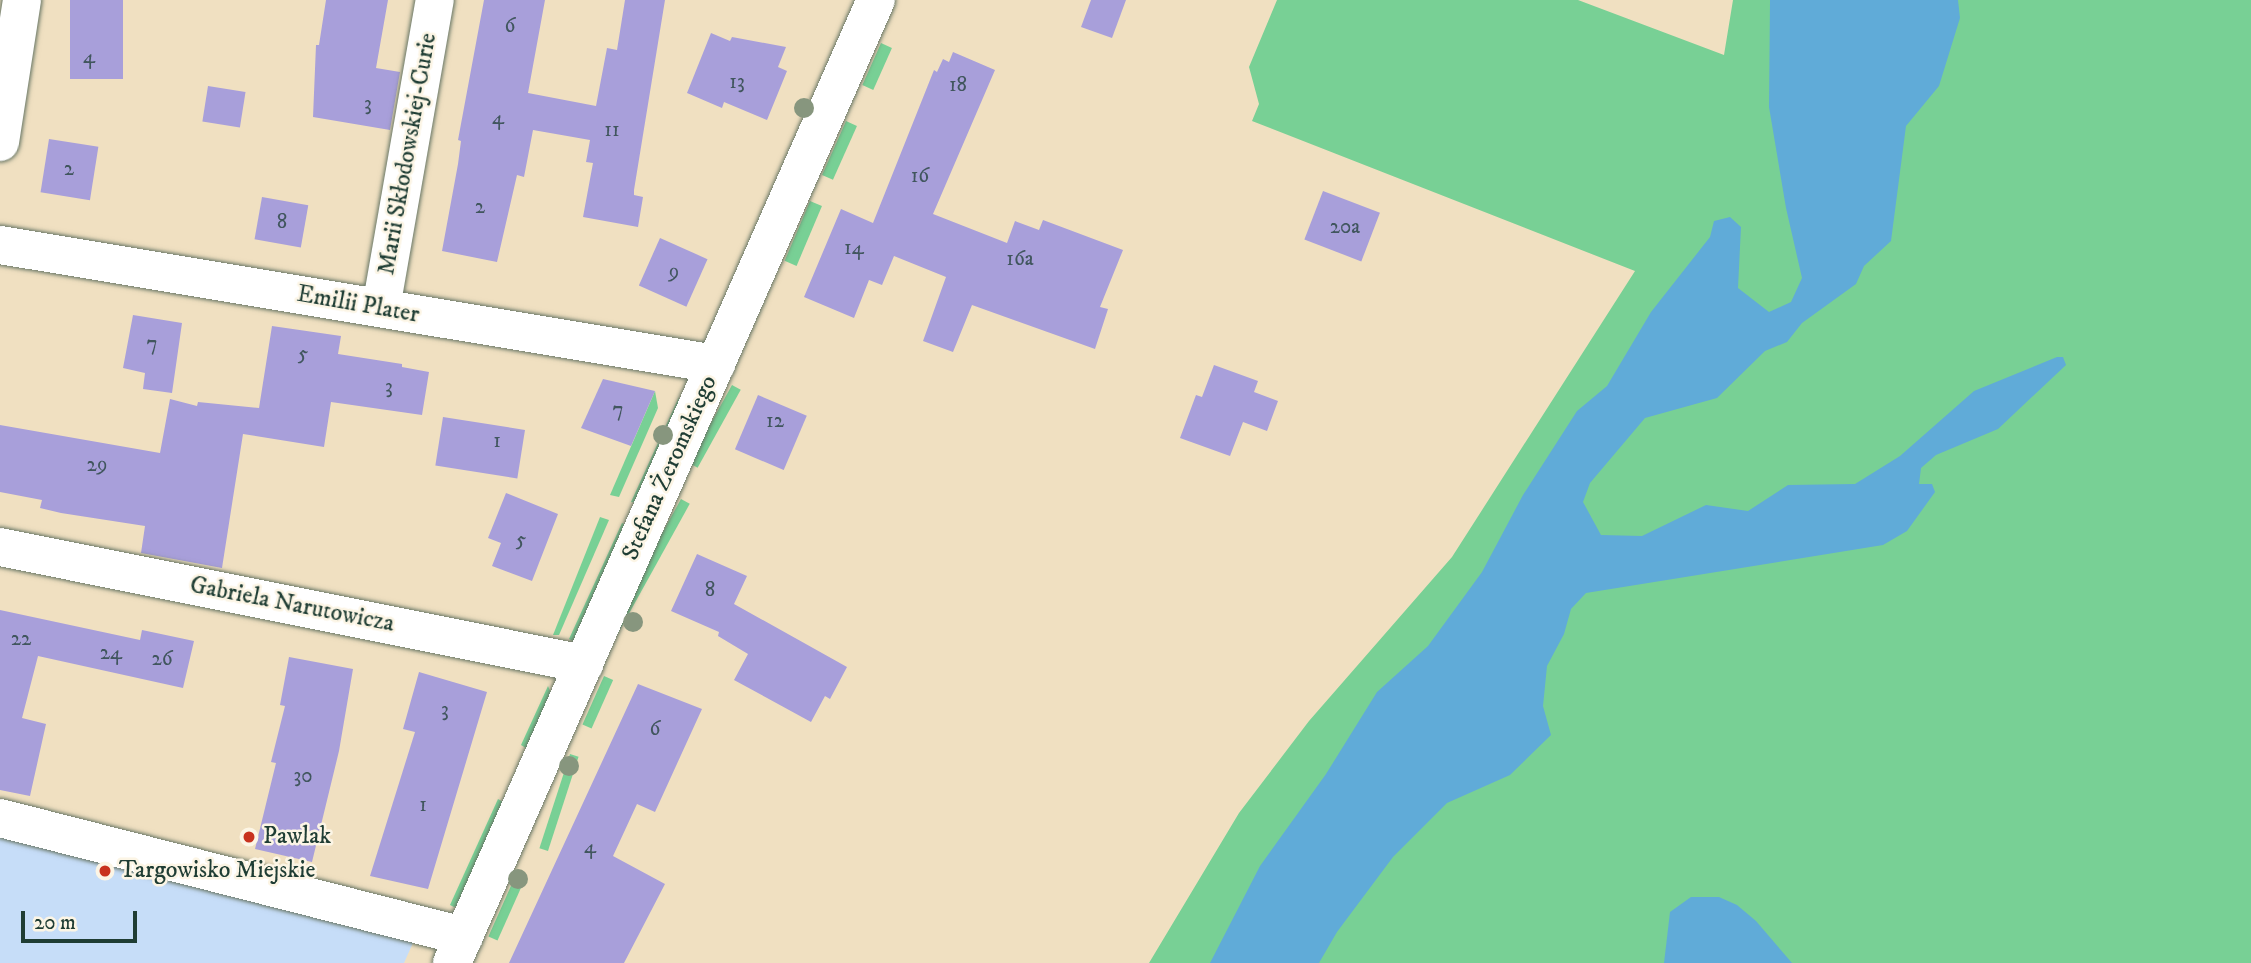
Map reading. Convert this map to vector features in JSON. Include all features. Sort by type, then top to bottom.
[{"type":"street","points":[[0,142],[22,0]]},
{"type":"street","name":"Marii Skłodowskiej-Curie","points":[[381,308],[435,0]]},
{"type":"street","name":"Stefana Żeromskiego","points":[[458,950],[876,0]]},
{"type":"street","name":"Emilii Plater","points":[[0,245],[716,364]]},
{"type":"street","name":"Gabriela Narutowicza","points":[[0,547],[584,664]]},
{"type":"street","points":[[0,818],[458,950]]},
{"type":"shaded area","name":"Targowisko Miejskie","points":[[0,818],[421,925],[404,963],[0,963]]},
{"type":"green space","points":[[1277,0],[1578,0],[1724,55],[1733,0],[2251,0],[2251,963],[1149,963],[1239,813],[1309,721],[1452,557],[1635,271],[1252,121],[1259,104],[1249,67]]},
{"type":"green space","points":[[881,43],[892,48],[873,90],[862,85]]},
{"type":"green space","points":[[846,121],[857,126],[833,180],[822,175]]},
{"type":"green space","points":[[810,201],[822,206],[797,266],[785,261]]},
{"type":"green space","points":[[732,385],[741,390],[698,468],[689,463]]},
{"type":"green space","points":[[655,391],[658,408],[619,497],[610,495]]},
{"type":"green space","points":[[679,397],[677,411],[639,503],[631,502]]},
{"type":"green space","points":[[681,499],[690,504],[614,641],[605,636]]},
{"type":"green space","points":[[600,517],[609,520],[559,635],[553,635]]},
{"type":"green space","points":[[622,523],[629,526],[577,643],[569,639]]},
{"type":"green space","points":[[604,676],[613,680],[592,728],[582,724]]},
{"type":"green space","points":[[548,686],[552,695],[529,750],[521,745]]},
{"type":"green space","points":[[570,754],[579,757],[548,851],[539,848]]},
{"type":"green space","points":[[498,799],[505,803],[459,905],[454,907],[450,905]]},
{"type":"green space","points":[[514,879],[523,883],[498,941],[488,937]]},
{"type":"water","points":[[1770,0],[1958,0],[1960,18],[1939,86],[1906,126],[1891,241],[1864,266],[1856,284],[1802,323],[1787,342],[1765,351],[1717,398],[1645,418],[1590,483],[1583,502],[1601,535],[1642,536],[1706,505],[1748,511],[1788,485],[1855,484],[1900,456],[1974,391],[2057,357],[2063,357],[2066,365],[1998,429],[1936,455],[1921,468],[1919,484],[1932,484],[1935,492],[1907,531],[1883,545],[1586,593],[1571,609],[1564,634],[1547,666],[1543,706],[1551,735],[1510,775],[1447,803],[1393,857],[1337,932],[1319,963],[1210,963],[1260,866],[1326,774],[1377,692],[1428,646],[1482,572],[1523,495],[1577,411],[1607,386],[1651,312],[1710,237],[1714,221],[1730,217],[1741,227],[1738,288],[1769,312],[1791,302],[1802,278],[1786,208],[1769,107]]},
{"type":"water","points":[[1691,897],[1719,897],[1737,905],[1756,921],[1792,963],[1664,963],[1670,912]]},
{"type":"building","points":[[70,0],[123,0],[123,79],[70,79]]},
{"type":"building","points":[[326,0],[388,0],[376,68],[400,72],[390,130],[313,117],[316,45],[319,45]]},
{"type":"building","points":[[484,0],[545,0],[528,93],[596,106],[607,48],[617,50],[625,0],[665,0],[634,190],[634,195],[643,197],[638,227],[583,217],[593,163],[586,162],[590,140],[533,130],[524,177],[517,175],[497,262],[442,251],[458,164],[461,141],[458,140]]},
{"type":"building","points":[[1091,0],[1126,0],[1112,38],[1081,27]]},
{"type":"building","points":[[711,33],[730,41],[732,37],[786,47],[778,67],[787,71],[767,120],[724,102],[722,108],[687,93]]},
{"type":"building","points":[[953,52],[995,70],[933,214],[1007,243],[1015,221],[1039,230],[1043,220],[1123,250],[1100,307],[1108,309],[1095,349],[972,305],[953,352],[923,341],[946,277],[894,256],[882,285],[869,280],[854,318],[804,297],[841,209],[873,223],[934,70],[937,72],[943,59],[949,62]]},
{"type":"building","points":[[208,86],[246,92],[240,128],[202,122]]},
{"type":"building","points":[[49,139],[98,147],[90,200],[41,192]]},
{"type":"building","points":[[1323,191],[1380,213],[1361,261],[1304,240]]},
{"type":"building","points":[[262,197],[308,205],[301,248],[255,239]]},
{"type":"building","points":[[660,238],[708,259],[686,307],[639,286]]},
{"type":"building","points":[[133,315],[182,323],[172,393],[143,389],[145,373],[123,368]]},
{"type":"building","points":[[272,326],[341,336],[338,354],[402,364],[402,367],[429,372],[422,415],[331,402],[324,447],[243,434],[222,568],[141,553],[145,526],[61,513],[40,508],[42,500],[0,492],[0,425],[160,453],[170,399],[197,406],[198,402],[259,408]]},
{"type":"building","points":[[1214,365],[1258,381],[1254,392],[1278,401],[1267,431],[1243,422],[1230,456],[1180,438],[1196,395],[1202,397]]},
{"type":"building","points":[[603,379],[655,391],[631,446],[581,428]]},
{"type":"building","points":[[758,395],[807,416],[784,470],[735,449]]},
{"type":"building","points":[[443,417],[525,430],[517,478],[435,465]]},
{"type":"building","points":[[506,493],[558,514],[532,581],[492,566],[501,543],[488,538]]},
{"type":"building","points":[[697,554],[747,576],[734,604],[847,667],[830,699],[825,696],[811,722],[734,680],[748,654],[718,636],[719,632],[671,611]]},
{"type":"building","points":[[0,610],[140,640],[142,630],[194,641],[183,688],[38,656],[22,718],[46,724],[30,796],[0,790]]},
{"type":"building","points":[[289,657],[353,669],[339,751],[312,862],[255,849],[276,763],[271,762],[285,706],[280,705]]},
{"type":"building","points":[[419,672],[487,692],[428,889],[370,876],[415,732],[403,729]]},
{"type":"building","points":[[638,684],[702,709],[655,812],[637,804],[613,856],[665,884],[624,963],[509,963]]},
{"type":"place","name":"Pawlak","points":[[249,837]]},
{"type":"place","name":"Targowisko Miejskie","points":[[105,871]]}]
